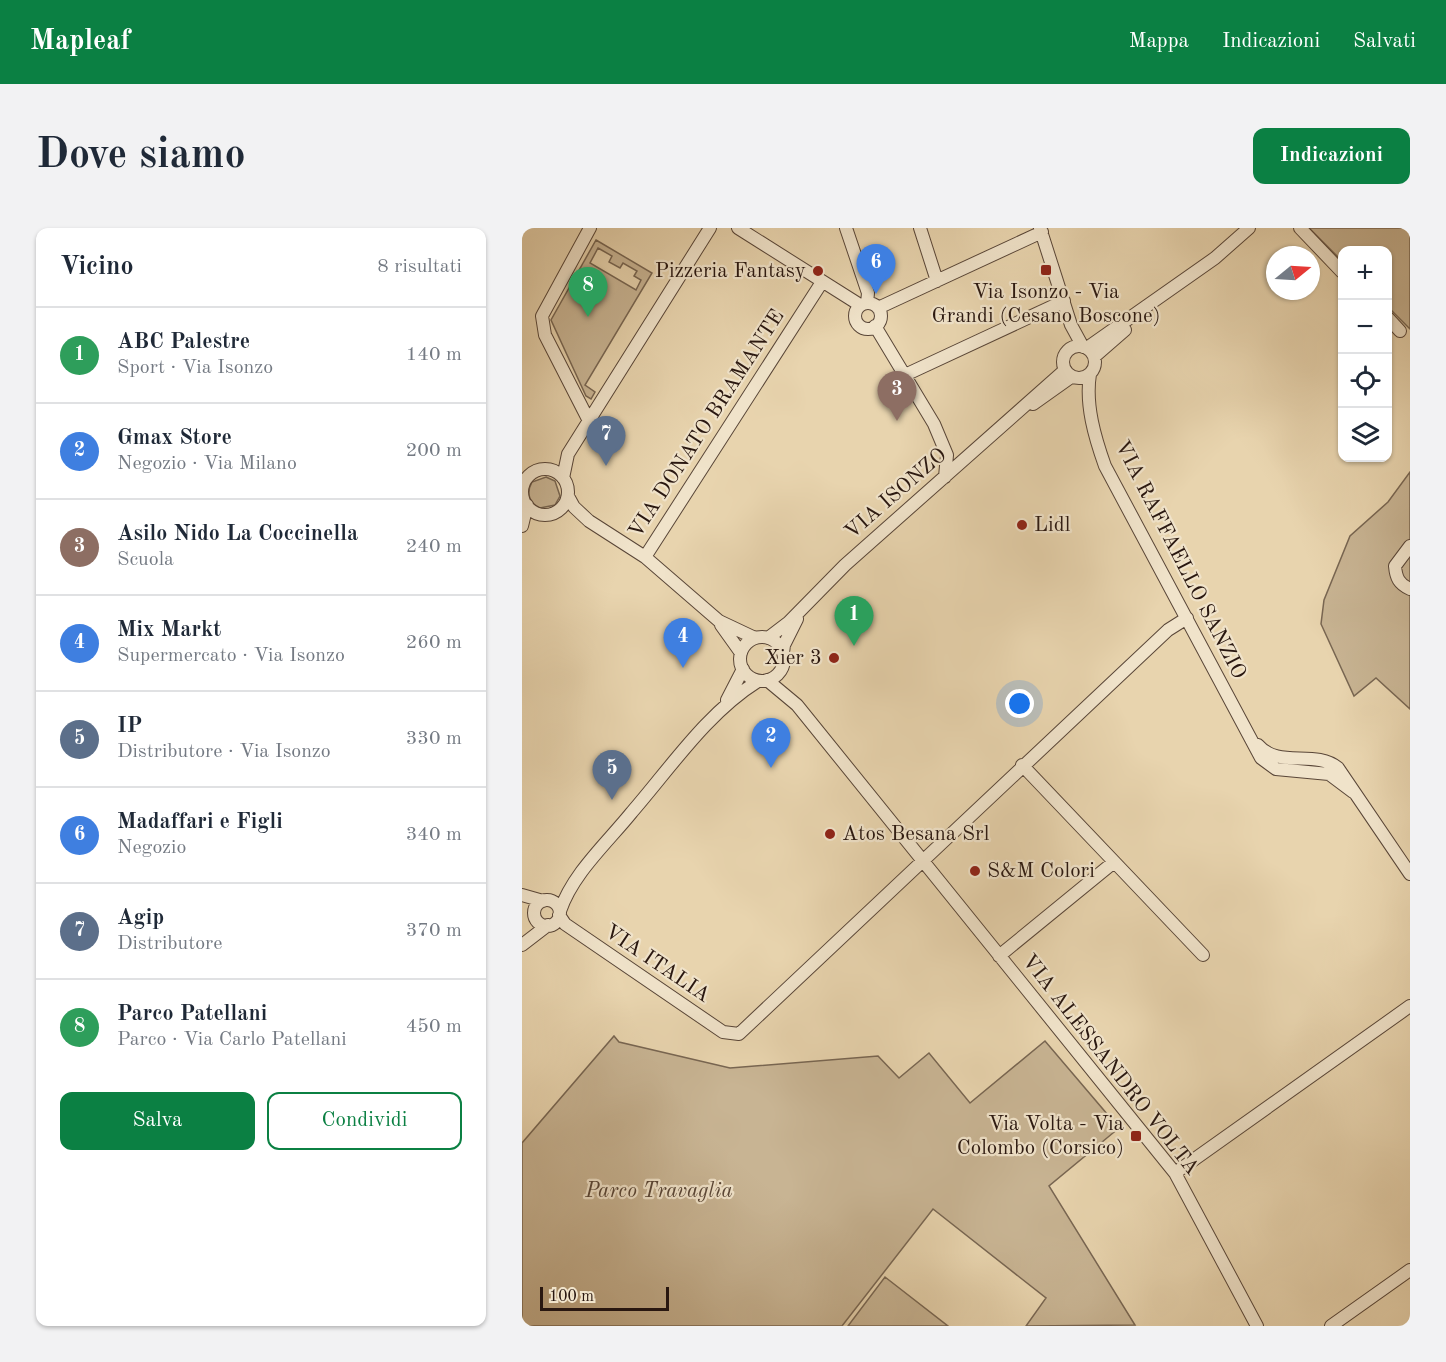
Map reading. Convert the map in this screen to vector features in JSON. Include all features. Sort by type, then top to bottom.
[{"type":"street","points":[[589,421],[545,335],[541,321],[548,302],[590,228]]},
{"type":"street","points":[[522,526],[526,505],[522,491],[527,473],[547,469],[567,454],[710,228]]},
{"type":"street","points":[[738,228],[822,282],[868,305],[881,318],[875,326],[864,328],[856,321],[857,310],[868,305],[937,281],[1041,230],[1068,315],[1088,351],[1094,368],[1090,374],[1071,375],[1063,359],[1066,352],[1068,315]]},
{"type":"street","points":[[846,228],[868,293],[868,305]]},
{"type":"street","points":[[920,228],[937,281]]},
{"type":"street","points":[[1088,351],[1215,258],[1249,228]]},
{"type":"street","points":[[1300,228],[1338,268]]},
{"type":"street","name":"VIA DONATO BRAMANTE","points":[[645,557],[822,282]]},
{"type":"street","points":[[905,375],[1064,301]]},
{"type":"street","points":[[1392,322],[1401,331]]},
{"type":"street","points":[[875,326],[934,424],[946,449],[948,462],[945,477]]},
{"type":"street","points":[[1066,352],[1075,347],[1088,351]]},
{"type":"street","name":"VIA RAFFAELLO SANZIO","points":[[1090,374],[1088,396],[1096,440],[1106,466],[1251,738],[1262,750],[1274,756],[1312,758],[1332,764],[1410,874]]},
{"type":"street","name":"VIA RAFFAELLO SANZIO","points":[[1071,375],[1088,396]]},
{"type":"street","name":"VIA ISONZO","points":[[762,638],[807,603],[845,565],[1012,418],[1071,375]]},
{"type":"street","points":[[567,454],[563,478],[568,496],[574,507],[589,521]]},
{"type":"street","points":[[547,469],[563,478]]},
{"type":"street","points":[[558,511],[568,496]]},
{"type":"street","points":[[526,505],[539,514]]},
{"type":"street","points":[[522,526],[539,514],[568,512],[589,521],[645,557],[719,621],[741,652],[743,669],[723,706],[576,879],[540,907],[522,945]]},
{"type":"street","points":[[1410,546],[1395,566],[1396,576],[1402,585],[1410,589]]},
{"type":"street","name":"VIA ISONZO","points":[[783,653],[791,628],[807,603]]},
{"type":"street","points":[[922,860],[1168,630],[1187,618]]},
{"type":"street","points":[[719,621],[780,647],[783,653],[782,668],[797,705]]},
{"type":"street","points":[[741,652],[747,644],[762,638]]},
{"type":"street","points":[[723,706],[782,668]]},
{"type":"street","points":[[743,669],[797,705]]},
{"type":"street","name":"VIA ALESSANDRO VOLTA","points":[[797,705],[1175,1173],[1257,1326]]},
{"type":"street","points":[[1022,765],[1203,955]]},
{"type":"street","name":"VIA ITALIA","points":[[540,907],[556,904],[565,924],[723,1032],[739,1034],[922,860]]},
{"type":"street","points":[[999,956],[1114,862]]},
{"type":"street","points":[[522,945],[555,922],[576,879]]},
{"type":"street","points":[[524,896],[540,907]]},
{"type":"street","points":[[540,907],[541,924],[548,925]]},
{"type":"street","points":[[1175,1173],[1410,1006]]},
{"type":"street","points":[[1331,1326],[1410,1270]]},
{"type":"green space","points":[[1309,228],[1410,228],[1410,329],[1392,311],[1392,246],[1338,246],[1338,257]]},
{"type":"green space","points":[[596,240],[652,273],[585,385],[595,392],[591,399],[586,396],[551,320]],"holes":[[[598,248],[612,256],[609,262],[620,268],[623,263],[637,271],[634,276],[641,280],[636,290],[590,263]]]},
{"type":"green space","points":[[1410,472],[1410,709],[1376,678],[1354,696],[1321,624],[1324,600],[1350,536],[1388,502]]},
{"type":"green space","points":[[546,477],[555,481],[560,496],[555,505],[540,508],[531,500],[529,490],[532,482]]},
{"type":"green space","name":"Parco Travaglia","points":[[614,1036],[619,1042],[730,1068],[878,1056],[899,1078],[929,1053],[970,1103],[1045,1041],[1119,1128],[1049,1186],[1135,1325],[1026,1326],[1046,1298],[933,1209],[842,1326],[522,1326],[522,1143]]},
{"type":"green space","points":[[885,1277],[948,1326],[848,1326]]},
{"type":"place","name":"Via Isonzo - Via Grandi (Cesano Boscone)","points":[[1046,270]]},
{"type":"place","name":"Pizzeria Fantasy","points":[[818,271]]},
{"type":"place","name":"Madaffari e Figli","points":[[876,294]]},
{"type":"place","name":"Parco Patellani","points":[[588,317]]},
{"type":"place","name":"Asilo Nido La Coccinella","points":[[897,421]]},
{"type":"place","name":"Agip","points":[[606,466]]},
{"type":"place","name":"Lidl","points":[[1022,525]]},
{"type":"place","name":"ABC Palestre","points":[[854,646]]},
{"type":"place","name":"Xier 3","points":[[834,658]]},
{"type":"place","name":"Mix Markt","points":[[683,668]]},
{"type":"place","name":"Gmax Store","points":[[771,768]]},
{"type":"place","name":"IP","points":[[612,800]]},
{"type":"place","name":"Atos Besana Srl","points":[[830,834]]},
{"type":"place","name":"S&M Colori","points":[[975,871]]},
{"type":"place","name":"Via Volta - Via Colombo (Corsico)","points":[[1136,1136]]}]
